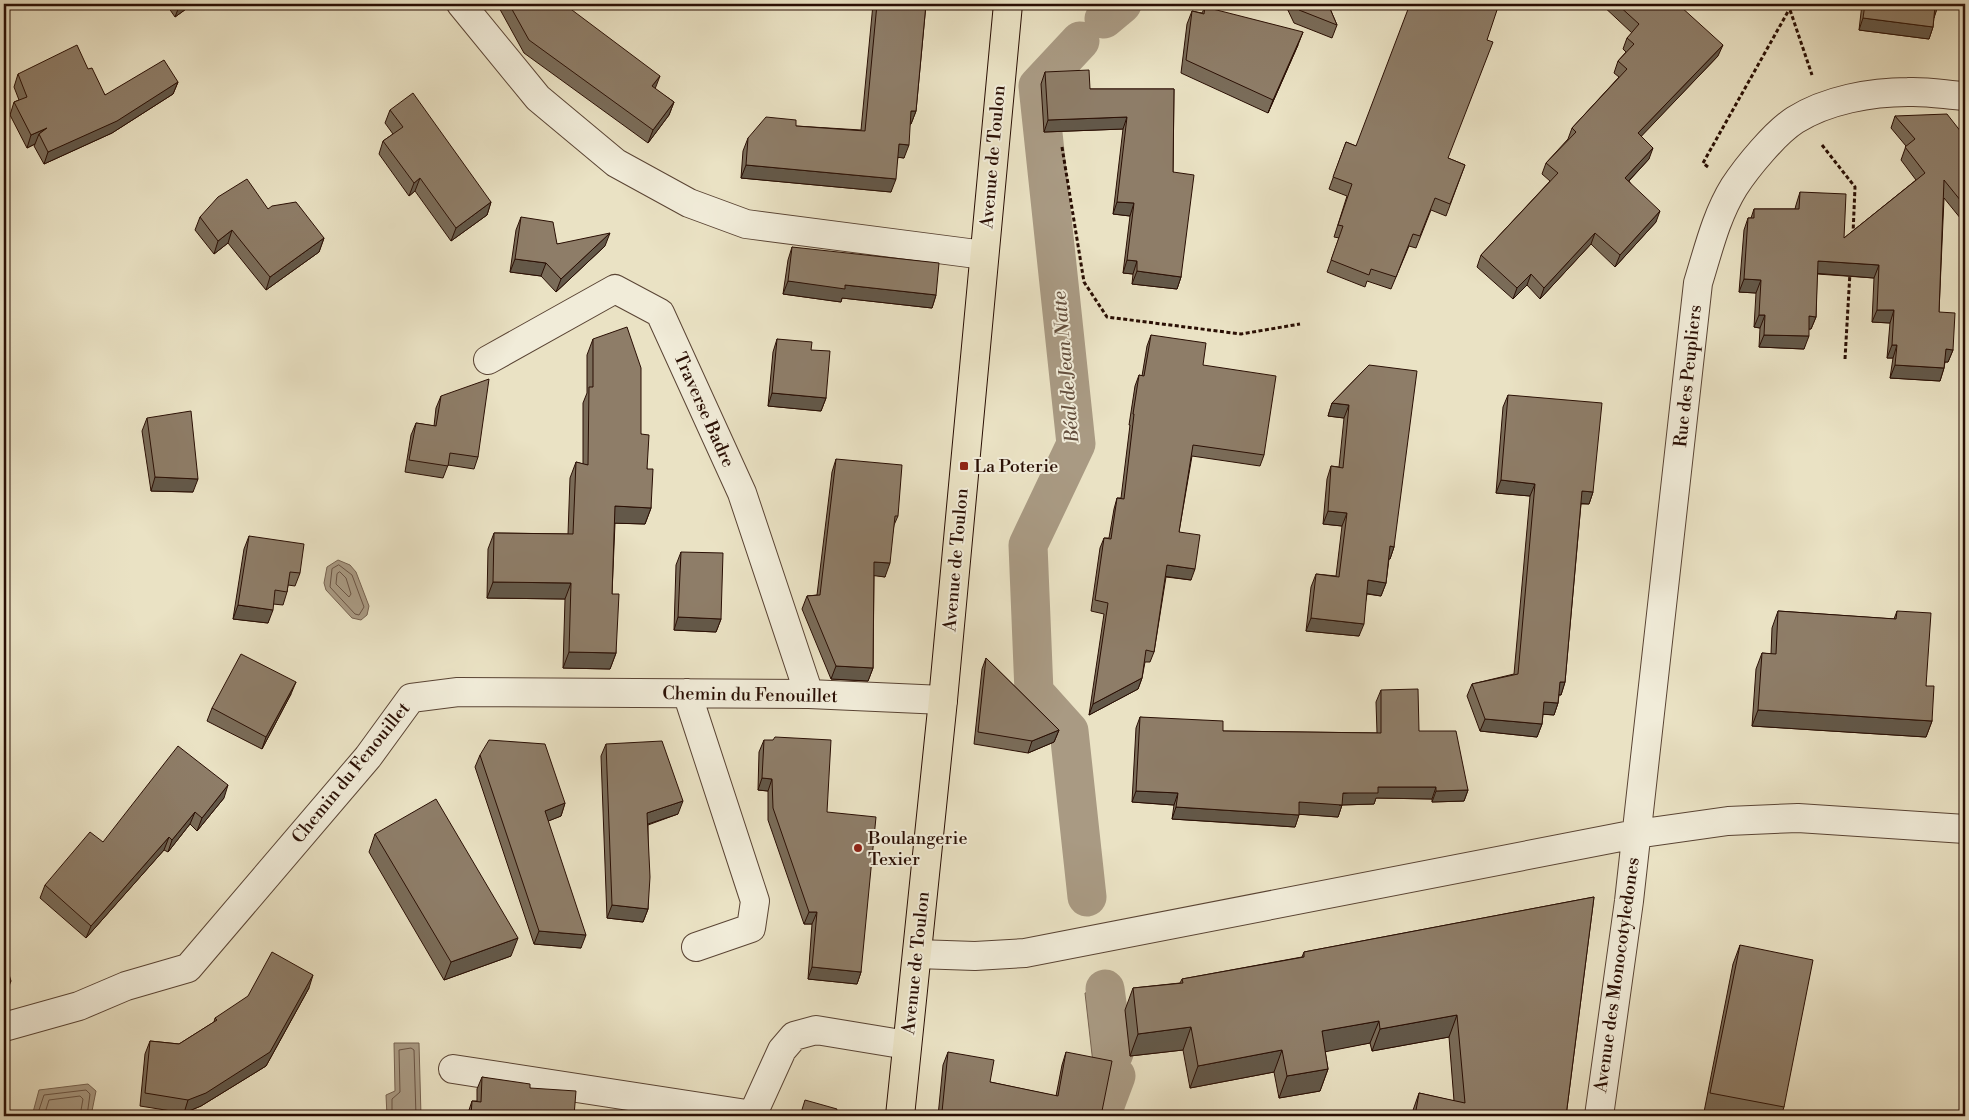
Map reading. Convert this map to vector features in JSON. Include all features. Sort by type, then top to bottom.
[{"type":"main road","name":"Avenue de Toulon","points":[[900,1116],[943,700],[1008,4]]},
{"type":"street","points":[[461,4],[538,98],[616,163],[689,203],[746,224],[984,255]]},
{"type":"street","name":"Rue des Peupliers","points":[[1636,834],[1698,283],[1718,220],[1734,187],[1759,154],[1794,120],[1824,107],[1865,96],[1909,92],[1965,96]]},
{"type":"street","name":"Traverse Badre","points":[[488,360],[614,289],[660,313],[742,493],[809,694]]},
{"type":"street","name":"Chemin du Fenouillet","points":[[4,1027],[79,1006],[126,986],[188,968],[368,757],[411,698],[458,692],[809,694],[943,700]]},
{"type":"street","points":[[687,693],[755,901],[751,928],[696,947]]},
{"type":"street","points":[[917,954],[974,956],[1025,953],[1636,834],[1728,821],[1798,818],[1965,829]]},
{"type":"street","name":"Avenue des Monocotyledones","points":[[1599,1116],[1636,834]]},
{"type":"street","points":[[453,1070],[752,1116],[782,1050],[794,1036],[816,1030],[907,1045]]},
{"type":"path","points":[[1789,6],[1813,77]]},
{"type":"path","points":[[1713,144],[1789,6]]},
{"type":"path","points":[[1828,140],[1822,145],[1855,188],[1852,235]]},
{"type":"path","points":[[1062,147],[1084,282],[1107,317],[1241,334],[1300,324]]},
{"type":"path","points":[[1845,359],[1851,264]]},
{"type":"water","points":[[338,560],[350,565],[356,572],[369,606],[367,615],[361,620],[352,618],[326,590],[324,583],[327,567]]},
{"type":"water","points":[[1118,986],[1121,1011],[1110,1012],[1108,994],[1097,996],[1105,1051],[1105,1073],[1094,1072],[1085,993]]},
{"type":"water","points":[[394,1043],[419,1043],[421,1116],[387,1116],[386,1095],[395,1091]]},
{"type":"water","points":[[88,1084],[96,1091],[91,1116],[32,1116],[39,1090]]},
{"type":"building","points":[[509,4],[564,4],[660,76],[652,86],[674,102],[653,130],[529,40]]},
{"type":"building","points":[[877,4],[926,4],[916,111],[911,111],[909,145],[899,144],[896,179],[746,165],[748,138],[766,117],[796,120],[796,126],[865,131]]},
{"type":"building","points":[[1296,4],[1328,4],[1337,25],[1299,10]]},
{"type":"building","points":[[1410,4],[1499,4],[1487,40],[1493,42],[1448,158],[1465,165],[1450,204],[1435,198],[1420,236],[1413,234],[1396,277],[1371,269],[1369,275],[1331,260],[1343,226],[1338,225],[1352,184],[1333,177],[1346,142],[1356,146]]},
{"type":"building","points":[[1617,4],[1680,4],[1723,45],[1638,133],[1653,148],[1625,178],[1660,211],[1620,255],[1595,233],[1544,288],[1531,274],[1517,288],[1481,255],[1558,173],[1546,163],[1576,132],[1572,128],[1627,69],[1618,61],[1634,44],[1627,38],[1639,24]]},
{"type":"building","points":[[1865,4],[1938,4],[1938,6],[1935,6],[1933,27],[1863,18]]},
{"type":"building","points":[[1205,7],[1303,32],[1273,100],[1186,60],[1192,11],[1204,14]]},
{"type":"building","points":[[77,45],[88,69],[92,68],[105,95],[164,60],[178,82],[117,121],[48,152],[39,134],[47,128],[31,135],[14,102],[27,97],[18,74]]},
{"type":"building","points":[[1089,70],[1090,89],[1174,89],[1173,172],[1194,175],[1181,277],[1137,271],[1137,261],[1127,260],[1134,203],[1117,202],[1127,117],[1048,120],[1045,72]]},
{"type":"building","points":[[413,93],[491,202],[456,228],[420,178],[414,183],[383,141],[403,127],[390,110]]},
{"type":"building","points":[[1947,114],[1965,137],[1965,206],[1944,180],[1939,312],[1955,313],[1953,350],[1946,349],[1944,368],[1895,365],[1897,345],[1892,345],[1894,310],[1877,310],[1879,265],[1818,261],[1816,317],[1809,316],[1809,336],[1764,335],[1765,315],[1759,315],[1761,280],[1744,279],[1748,218],[1754,218],[1754,209],[1799,209],[1800,192],[1846,194],[1844,238],[1925,173],[1905,147],[1915,139],[1895,116]]},
{"type":"building","points":[[247,179],[268,209],[272,206],[296,202],[324,238],[270,277],[232,230],[218,241],[200,217],[218,197]]},
{"type":"building","points":[[521,217],[553,222],[557,244],[610,233],[561,279],[546,263],[515,259]]},
{"type":"building","points":[[792,247],[939,263],[936,295],[845,285],[845,289],[788,281]]},
{"type":"building","points":[[627,327],[641,368],[641,434],[649,435],[647,469],[653,469],[651,508],[615,506],[612,594],[619,594],[616,653],[569,652],[571,583],[493,582],[494,533],[573,534],[576,462],[588,465],[589,387],[593,387],[593,339]]},
{"type":"building","points":[[1151,335],[1206,343],[1203,365],[1276,376],[1264,455],[1193,445],[1179,532],[1200,535],[1195,569],[1167,565],[1154,652],[1146,650],[1142,678],[1093,704],[1108,603],[1095,600],[1104,538],[1111,539],[1117,498],[1124,499],[1139,375],[1144,376]]},
{"type":"building","points":[[777,339],[812,342],[811,350],[830,351],[826,398],[772,393]]},
{"type":"building","points":[[1369,365],[1417,371],[1394,547],[1390,546],[1386,583],[1368,580],[1364,624],[1311,618],[1316,574],[1339,577],[1347,513],[1328,511],[1331,466],[1343,468],[1349,405],[1332,403]]},
{"type":"building","points":[[489,379],[478,457],[450,453],[448,466],[409,460],[416,423],[436,426],[441,396]]},
{"type":"building","points":[[1508,395],[1602,403],[1593,492],[1582,491],[1565,682],[1560,682],[1558,703],[1544,702],[1542,724],[1485,719],[1472,684],[1518,674],[1535,484],[1501,480]]},
{"type":"building","points":[[191,411],[198,479],[155,477],[147,418]]},
{"type":"building","points":[[836,459],[902,465],[898,516],[895,516],[890,563],[874,562],[873,668],[836,666],[807,596],[820,595]]},
{"type":"building","points":[[249,536],[304,544],[300,573],[290,572],[287,592],[275,590],[273,610],[238,605]]},
{"type":"building","points":[[681,552],[723,553],[721,619],[678,617]]},
{"type":"building","points":[[1778,611],[1896,619],[1897,611],[1931,613],[1926,686],[1934,686],[1932,721],[1758,710],[1762,653],[1776,654]]},
{"type":"building","points":[[241,654],[296,682],[266,737],[212,708]]},
{"type":"building","points":[[986,658],[1059,730],[1032,741],[978,732]]},
{"type":"building","points":[[1418,689],[1419,731],[1456,731],[1468,790],[1436,791],[1436,787],[1378,787],[1378,793],[1343,793],[1342,805],[1299,802],[1299,815],[1176,807],[1178,793],[1136,791],[1140,717],[1223,721],[1223,731],[1381,733],[1381,690]]},
{"type":"building","points":[[775,737],[831,740],[827,812],[876,817],[861,972],[812,967],[817,912],[809,912],[773,808],[772,779],[762,778],[764,740],[773,740]]},
{"type":"building","points":[[489,740],[545,744],[565,803],[545,811],[586,935],[539,931],[480,755]]},
{"type":"building","points":[[662,741],[683,801],[647,813],[650,877],[648,909],[612,905],[606,744]]},
{"type":"building","points":[[178,746],[228,785],[202,818],[195,812],[172,840],[169,837],[91,926],[45,885],[90,832],[103,842]]},
{"type":"building","points":[[436,799],[518,938],[451,962],[375,834]]},
{"type":"building","points":[[1594,897],[1566,1116],[1415,1116],[1419,1093],[1465,1103],[1457,1015],[1380,1029],[1379,1021],[1322,1031],[1328,1069],[1287,1076],[1282,1050],[1198,1066],[1191,1027],[1138,1034],[1133,988],[1183,983],[1182,979],[1304,957],[1304,952]]},
{"type":"building","points":[[1740,945],[1813,960],[1784,1107],[1710,1093]]},
{"type":"building","points":[[272,952],[313,975],[270,1052],[206,1093],[188,1100],[145,1093],[150,1041],[179,1044],[217,1020],[215,1018],[248,996]]},
{"type":"building","points":[[4,958],[11,981],[4,984]]},
{"type":"building","points":[[948,1052],[994,1060],[990,1082],[1058,1096],[1066,1052],[1112,1061],[1101,1116],[957,1116],[942,1112]]},
{"type":"building","points":[[482,1077],[530,1084],[530,1088],[576,1091],[574,1116],[471,1116],[472,1101],[481,1102]]},
{"type":"building","points":[[805,1100],[837,1109],[835,1116],[800,1116]]},
{"type":"waterway","name":"Béal de Jean Natte","points":[[1104,19],[1122,4]]},
{"type":"waterway","name":"Béal de Jean Natte","points":[[1080,41],[1038,86],[1076,444],[1028,545],[1034,692],[1069,731],[1087,897]]},
{"type":"waterway","name":"Béal de Jean Natte","points":[[1105,989],[1114,1053]]},
{"type":"waterway","name":"Béal de Jean Natte","points":[[1101,1116],[1116,1076]]},
{"type":"place","name":"La Poterie","points":[[964,466]]},
{"type":"place","name":"Boulangerie Texier","points":[[858,848]]}]
